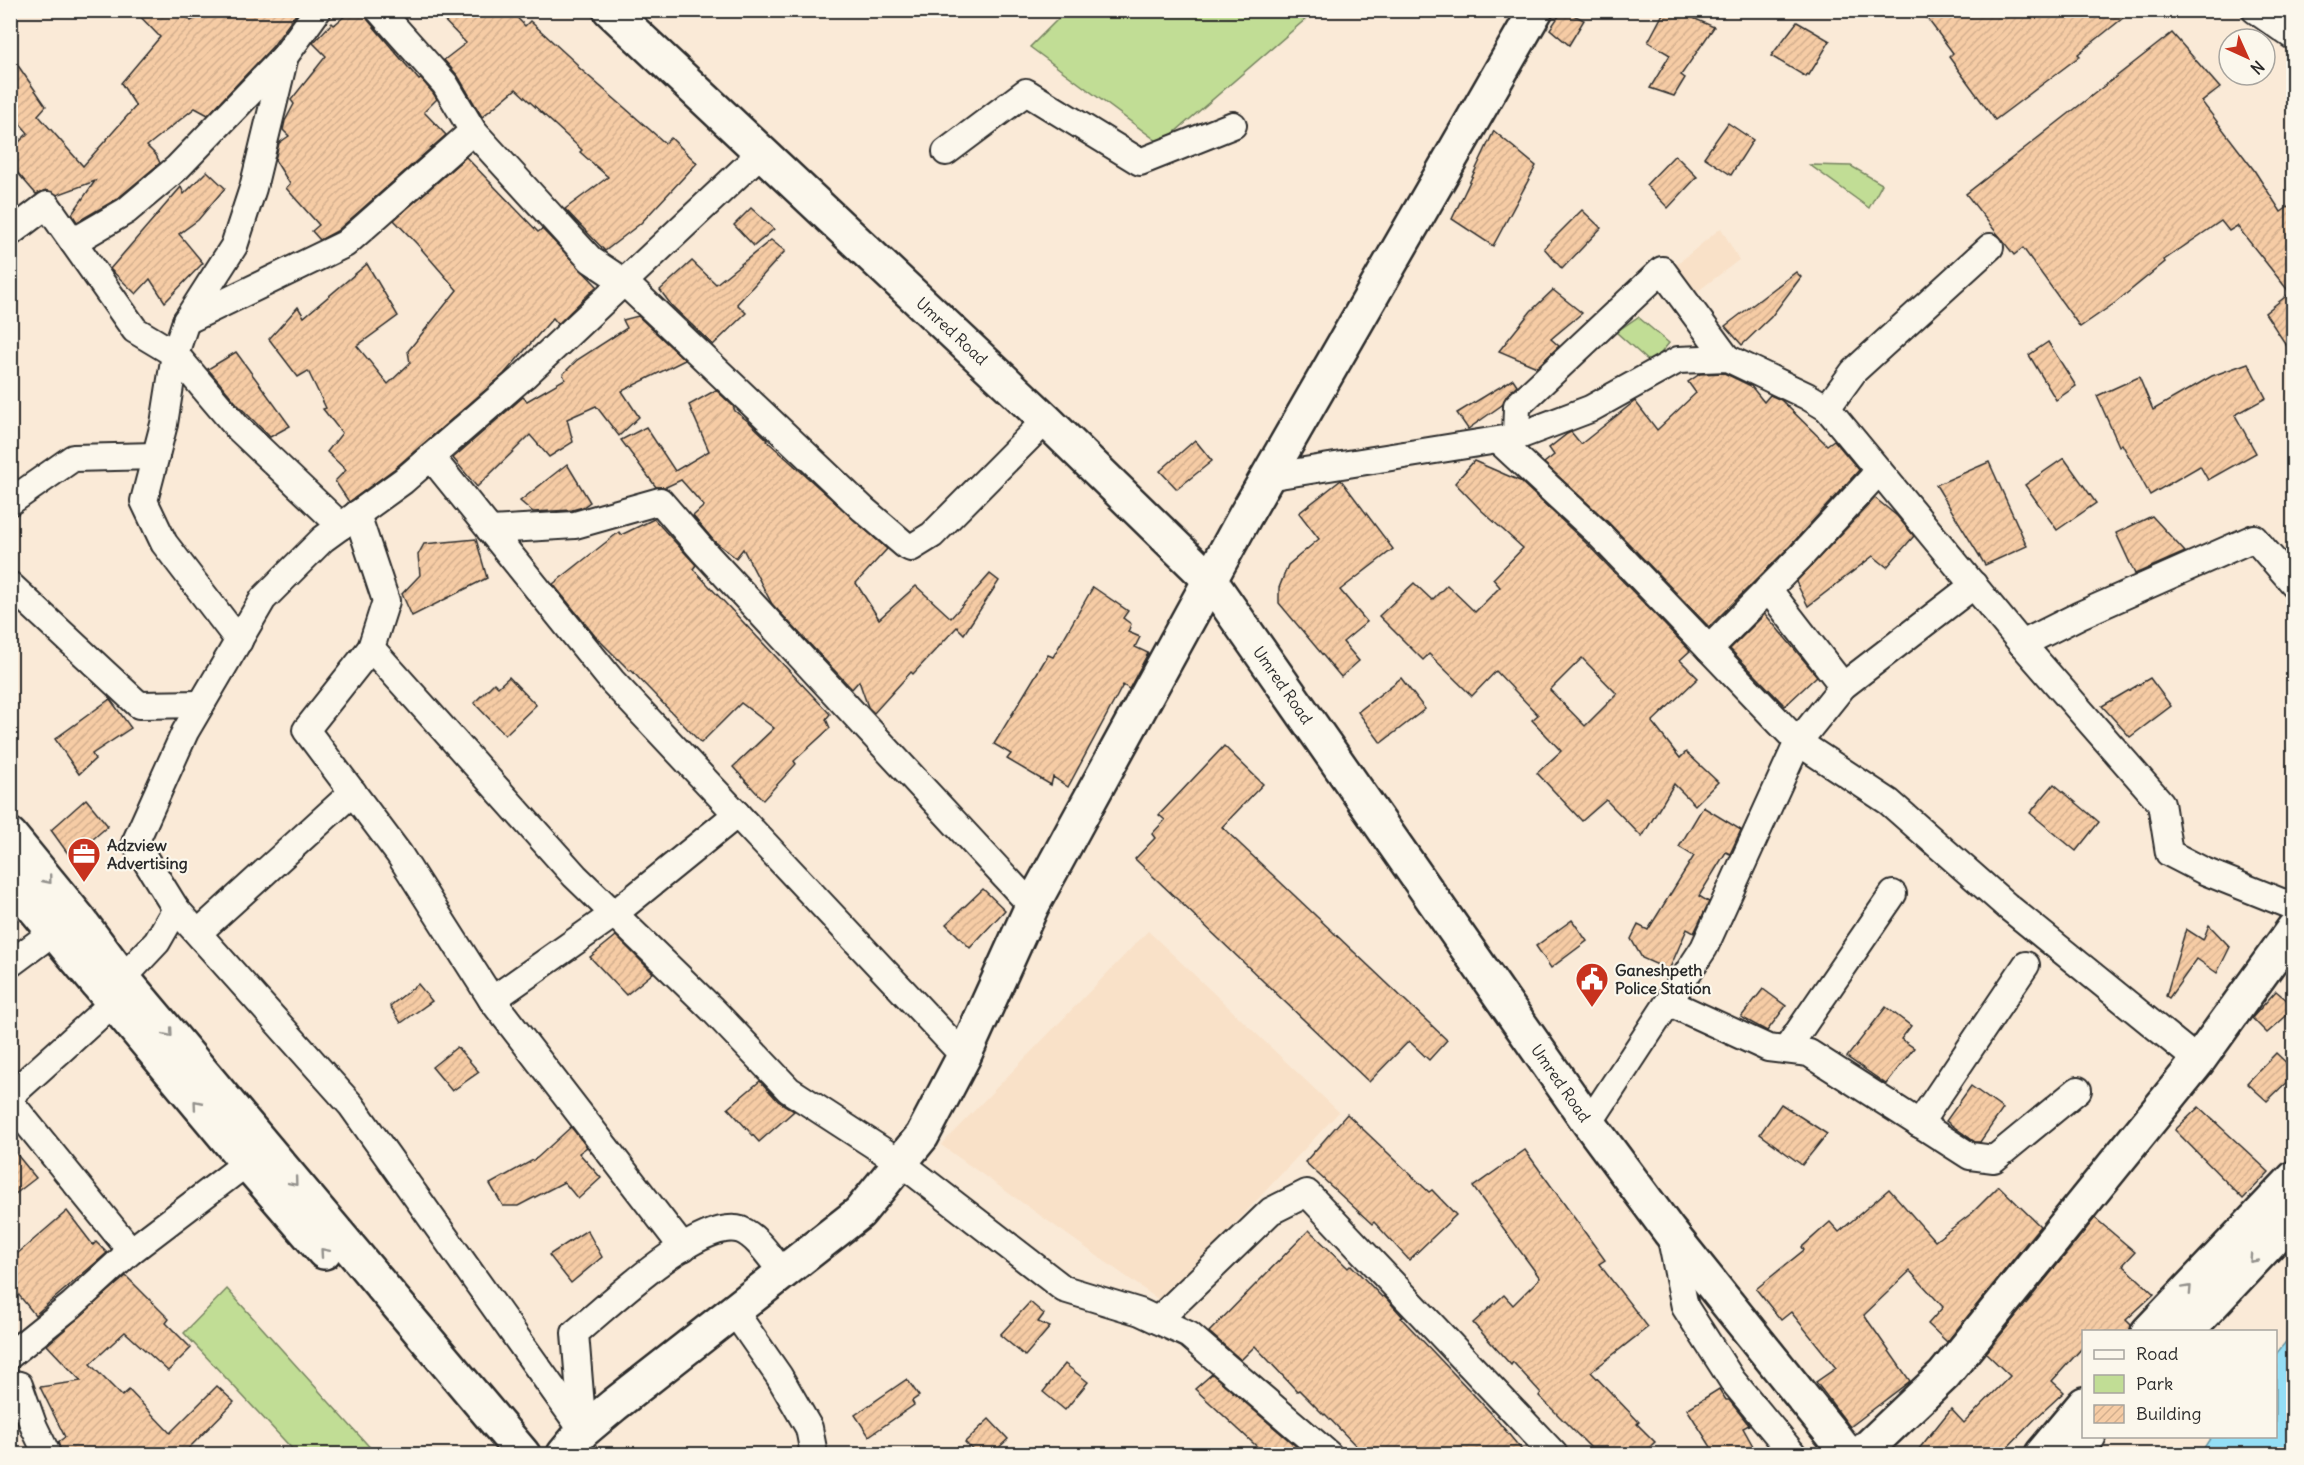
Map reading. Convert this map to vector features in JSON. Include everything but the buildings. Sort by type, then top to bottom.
[{"type":"street","points":[[73,242],[126,211],[177,168],[285,56],[318,10]]},
{"type":"street","points":[[379,10],[445,84],[473,131],[591,260],[624,282],[863,509],[911,548],[932,535],[1046,420]]},
{"type":"street","name":"Umred Road","points":[[610,10],[1046,420],[1210,580],[1589,1123],[1669,1231],[1848,1455]]},
{"type":"street","points":[[573,1443],[734,1311],[859,1213],[921,1136],[964,1056],[1032,906],[1210,580],[1536,10]]},
{"type":"street","points":[[2255,10],[2294,37]]},
{"type":"street","points":[[238,640],[164,543],[144,501],[164,424],[175,354],[186,321],[234,246],[253,188],[285,56]]},
{"type":"street","points":[[946,152],[1026,92],[1140,162],[1233,125]]},
{"type":"street","points":[[186,321],[345,244],[473,131]]},
{"type":"street","points":[[573,1443],[351,1105],[176,909],[135,843],[185,732],[263,599],[323,539],[403,481],[524,376],[761,153]]},
{"type":"street","points":[[10,233],[46,205],[135,330],[175,354],[237,427],[349,520],[386,601],[371,648],[306,730],[399,854],[492,1000],[683,1248]]},
{"type":"street","points":[[1827,408],[1854,370],[1990,248]]},
{"type":"street","points":[[1507,439],[1517,406],[1662,270],[1727,358]]},
{"type":"street","points":[[1267,477],[1507,439],[1590,409],[1678,360],[1727,358],[1827,408],[2022,644],[2161,803],[2169,853],[2204,871],[2294,908]]},
{"type":"street","points":[[1507,439],[1798,742],[1889,802],[2007,906],[2198,1061]]},
{"type":"street","points":[[10,502],[73,458],[156,456]]},
{"type":"street","points":[[431,457],[612,681],[964,1056]]},
{"type":"street","points":[[1710,649],[1879,471]]},
{"type":"street","points":[[490,530],[575,525],[660,501],[712,561],[1032,906]]},
{"type":"street","points":[[2022,644],[2090,610],[2254,538],[2294,584]]},
{"type":"street","points":[[10,585],[139,705],[201,704]]},
{"type":"street","points":[[1589,1123],[1704,948],[1798,742],[1843,686],[1974,585]]},
{"type":"street","points":[[1768,589],[1843,686]]},
{"type":"street","points":[[371,648],[575,876],[712,1009],[789,1090],[900,1162],[1064,1289],[1140,1312],[1189,1335],[1328,1455]]},
{"type":"street","points":[[198,933],[353,792]]},
{"type":"street","points":[[492,1000],[614,914],[737,814]]},
{"type":"street","points":[[10,835],[79,919],[118,991]]},
{"type":"street","points":[[10,879],[53,932],[118,991],[257,1156],[500,1455]]},
{"type":"street","points":[[1786,1050],[1893,894]]},
{"type":"street","points":[[10,1096],[118,991],[157,942],[176,909]]},
{"type":"street","points":[[1861,1455],[1944,1375],[2198,1061],[2294,928]]},
{"type":"street","points":[[10,964],[53,932]]},
{"type":"street","points":[[1919,1124],[2026,965]]},
{"type":"street","points":[[1670,1003],[1768,1048],[1809,1053],[1970,1156],[1994,1159],[2078,1090]]},
{"type":"street","points":[[10,1102],[131,1251]]},
{"type":"street","points":[[10,1355],[72,1305],[131,1251],[257,1156]]},
{"type":"street","points":[[257,1156],[524,1455]]},
{"type":"street","points":[[2150,1330],[2294,1178]]},
{"type":"street","points":[[1158,1320],[1271,1211],[1307,1193],[1554,1455]]},
{"type":"street","points":[[2188,1330],[2294,1217]]},
{"type":"street","points":[[573,1443],[575,1333],[646,1273],[683,1248],[714,1231],[737,1229],[749,1234],[783,1273]]},
{"type":"street","points":[[1669,1231],[1685,1307],[1732,1380],[1793,1455]]},
{"type":"street","points":[[734,1311],[779,1376],[809,1428],[814,1455]]},
{"type":"street","points":[[10,1383],[19,1385],[47,1455]]},
{"type":"street","points":[[2042,1455],[2082,1406]]},
{"type":"street","points":[[2072,1455],[2088,1438]]},
{"type":"shaded area","points":[[1721,228],[1739,260],[1694,294],[1671,269]]},
{"type":"shaded area","points":[[1148,931],[1339,1112],[1162,1302],[941,1145]]},
{"type":"green space","points":[[1066,11],[1315,11],[1161,144],[1030,47]]},
{"type":"green space","points":[[1810,165],[1851,166],[1882,184],[1869,208]]},
{"type":"green space","points":[[1638,317],[1669,343],[1652,364],[1616,332]]},
{"type":"green space","points":[[227,1289],[375,1453],[297,1454],[184,1333]]},
{"type":"water","points":[[2293,1333],[2293,1454],[2200,1454],[2210,1438],[2277,1438],[2277,1353]]},
{"type":"place","name":"Adzview Advertising","points":[[84,883]]},
{"type":"place","name":"Ganeshpeth Police Station","points":[[1592,1008]]}]
